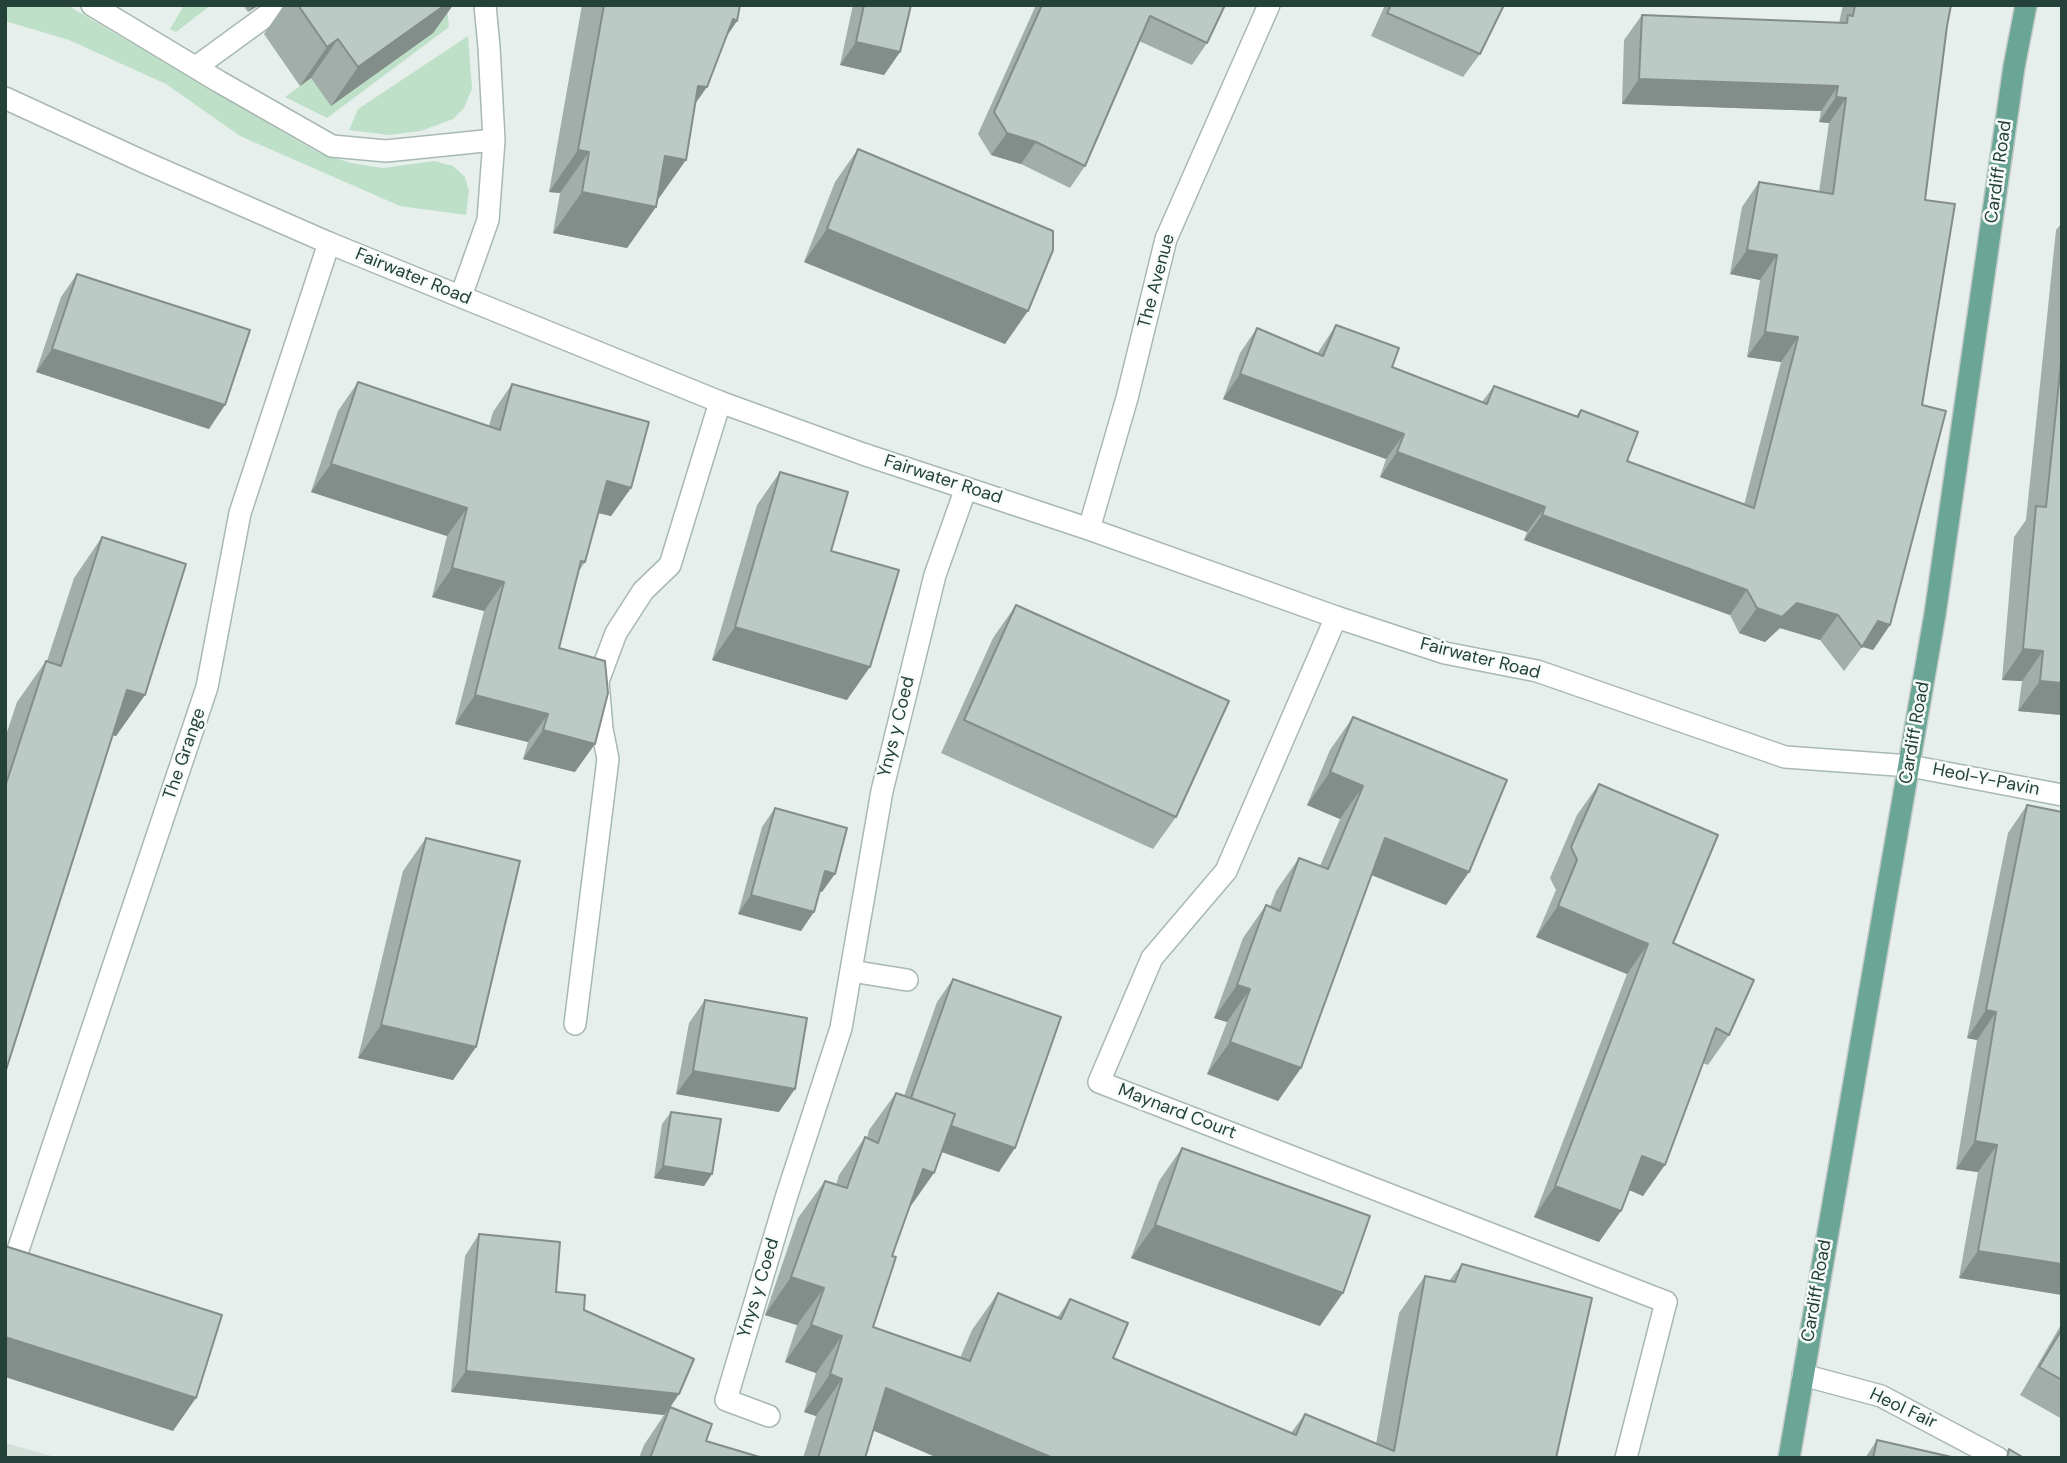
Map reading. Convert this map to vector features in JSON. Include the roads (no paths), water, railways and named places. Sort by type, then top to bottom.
[{"type":"main road","name":"Cardiff Road","points":[[1789,1458],[1910,766],[1937,600],[2014,66],[2026,5]]},
{"type":"street","points":[[92,5],[332,146],[386,151],[494,140]]},
{"type":"street","points":[[196,67],[281,5]]},
{"type":"street","points":[[461,296],[488,220],[494,140],[485,5]]},
{"type":"street","name":"The Avenue","points":[[1089,529],[1126,398],[1166,239],[1269,5]]},
{"type":"street","name":"Fairwater Road","points":[[5,98],[329,243],[720,402],[863,454],[1089,529],[1445,653],[1537,671],[1784,757],[1910,766]]},
{"type":"street","name":"The Grange","points":[[15,1259],[208,687],[240,513],[329,243]]},
{"type":"street","points":[[575,1024],[608,759],[601,729],[598,681],[616,633],[643,591],[670,565],[720,402]]},
{"type":"street","name":"Ynys y Coed","points":[[769,1416],[726,1400],[786,1198],[841,1028],[881,791],[935,575],[966,488]]},
{"type":"street","name":"Maynard Court","points":[[1336,617],[1226,870],[1152,958],[1098,1082],[1666,1302],[1626,1458]]},
{"type":"street","name":"Heol-Y-Pavin","points":[[1910,766],[2062,795]]},
{"type":"street","points":[[851,971],[907,980]]},
{"type":"street","name":"Heol Fair","points":[[1803,1375],[1881,1396],[1997,1458]]}]
